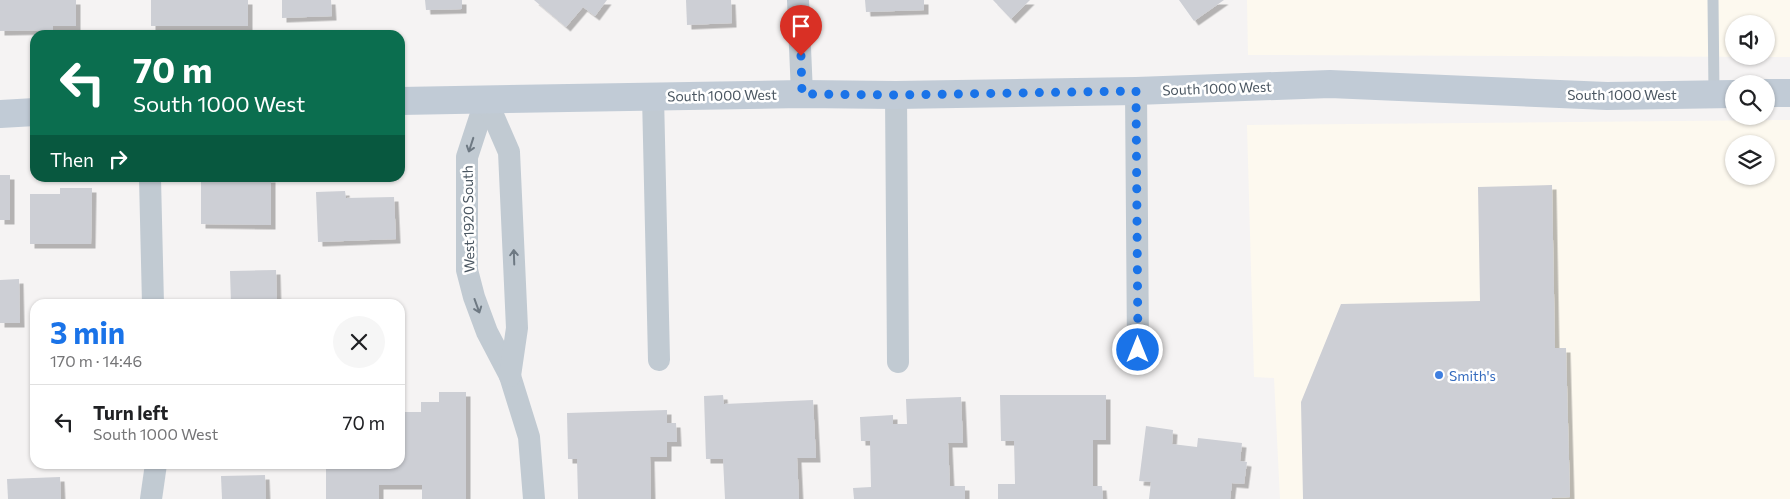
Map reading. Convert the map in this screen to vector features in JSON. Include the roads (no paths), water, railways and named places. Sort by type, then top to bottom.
[{"type":"main road","name":"South 1000 West","points":[[405,101],[653,96],[896,95],[1136,91],[1330,84],[1607,96],[1724,94]]},
{"type":"main road","points":[[1775,93],[1790,93]]},
{"type":"main road","points":[[0,114],[30,112]]},
{"type":"street","points":[[798,0],[802,94]]},
{"type":"street","points":[[1136,91],[1138,350]]},
{"type":"street","points":[[896,95],[898,362]]},
{"type":"street","points":[[653,96],[659,360]]},
{"type":"street","name":"West 1920 South","points":[[486,99],[509,152],[517,328],[510,376]]},
{"type":"street","name":"West 1920 South","points":[[486,99],[467,157],[467,270],[487,332],[510,376],[529,437],[534,499]]},
{"type":"street","points":[[150,182],[153,299]]},
{"type":"street","points":[[151,499],[155,469]]},
{"type":"lane","points":[[1713,0],[1724,94]]},
{"type":"place","name":"Smith's","points":[[1439,375]]}]
